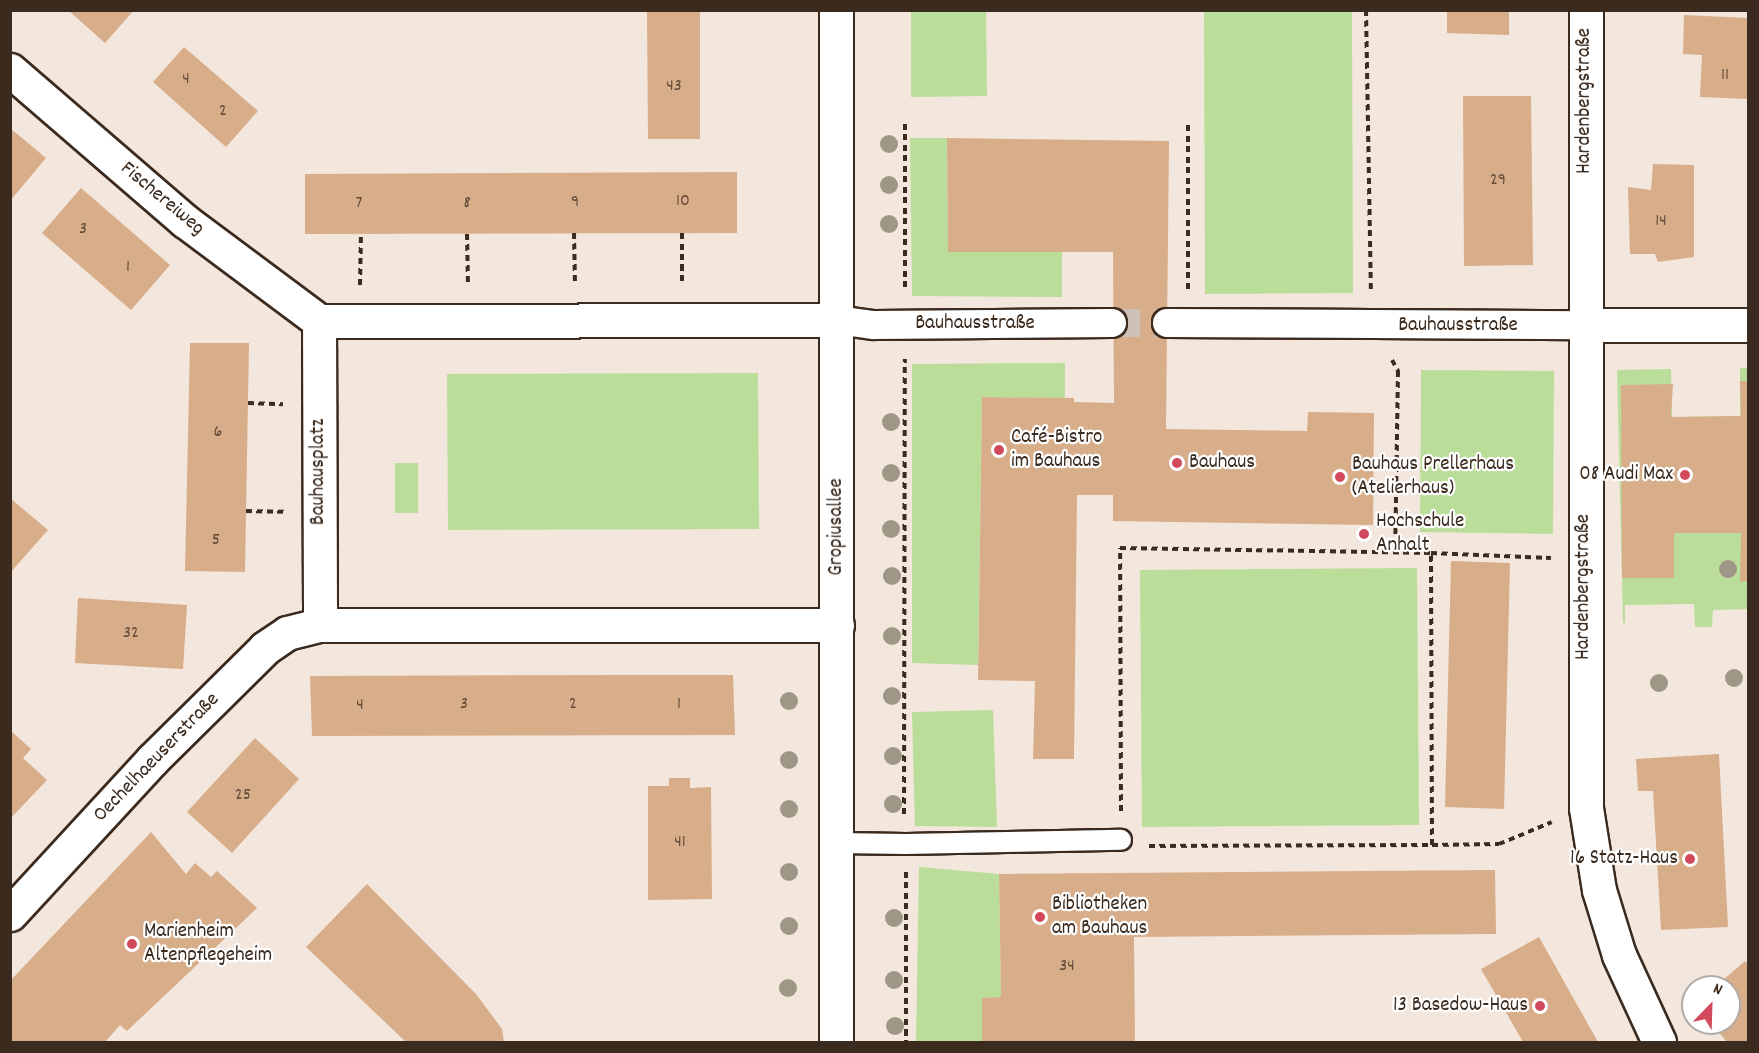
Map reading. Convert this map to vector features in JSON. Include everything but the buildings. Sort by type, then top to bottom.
[{"type":"street","name":"Gropiusallee","points":[[836,10],[836,1042]]},
{"type":"street","name":"Hardenbergstraße","points":[[1586,10],[1584,325],[1586,808],[1599,890],[1619,955],[1659,1042]]},
{"type":"street","name":"Fischereiweg","points":[[10,70],[185,221],[319,321]]},
{"type":"street","points":[[319,321],[837,320]]},
{"type":"street","name":"Bauhausstraße","points":[[837,320],[867,325],[1112,323]]},
{"type":"street","name":"Bauhausplatz","points":[[319,321],[320,625]]},
{"type":"street","name":"Bauhausstraße","points":[[1178,323],[1372,326],[1749,325]]},
{"type":"street","points":[[320,625],[837,625]]},
{"type":"street","name":"Oechelhaeuserstraße","points":[[10,914],[152,760],[265,648],[287,633],[320,625]]},
{"type":"lane","points":[[837,843],[1121,840]]},
{"type":"path","points":[[1366,10],[1372,326],[1398,370],[1395,552]]},
{"type":"path","points":[[1178,323],[1188,123]]},
{"type":"path","points":[[904,124],[906,1042]]},
{"type":"path","points":[[682,232],[682,288]]},
{"type":"path","points":[[574,233],[576,289]]},
{"type":"path","points":[[360,289],[362,234]]},
{"type":"path","points":[[467,234],[468,289]]},
{"type":"path","points":[[248,403],[288,405]]},
{"type":"path","points":[[246,512],[287,512]]},
{"type":"path","points":[[1585,559],[1395,552],[1120,548],[1121,840],[1140,846],[1499,844],[1586,808]]},
{"type":"path","points":[[1431,553],[1432,845]]},
{"type":"green space","points":[[911,11],[986,11],[987,96],[911,97]]},
{"type":"green space","points":[[1204,11],[1352,11],[1353,293],[1205,294]]},
{"type":"green space","points":[[910,138],[947,138],[948,252],[1062,252],[1062,297],[912,296]]},
{"type":"green space","points":[[1065,363],[1065,398],[982,397],[978,665],[912,663],[912,364]]},
{"type":"green space","name":"08 Audi Max","points":[[1740,368],[1748,368],[1748,609],[1713,610],[1712,627],[1695,627],[1694,604],[1625,605],[1625,623],[1623,623],[1617,370],[1671,369],[1672,417],[1740,416]]},
{"type":"green space","points":[[1421,370],[1554,371],[1553,534],[1420,532]]},
{"type":"green space","points":[[758,373],[759,529],[448,530],[447,374]]},
{"type":"green space","points":[[395,463],[418,463],[418,513],[395,513]]},
{"type":"green space","points":[[1417,568],[1419,825],[1142,827],[1140,570]]},
{"type":"green space","points":[[993,710],[997,827],[915,826],[912,712]]},
{"type":"green space","points":[[919,867],[999,874],[1001,997],[982,998],[982,1042],[916,1042]]},
{"type":"tunnel","points":[[1112,323],[1167,323]]},
{"type":"place","name":"Café-Bistro im Bauhaus","points":[[999,450]]},
{"type":"place","name":"Bauhaus","points":[[1177,463]]},
{"type":"place","name":"08 Audi Max","points":[[1685,475]]},
{"type":"place","name":"Bauhaus Prellerhaus (Atelierhaus)","points":[[1340,477]]},
{"type":"place","name":"Hochschule Anhalt","points":[[1364,534]]},
{"type":"place","name":"16 Statz-Haus","points":[[1690,859]]},
{"type":"place","name":"Bibliotheken am Bauhaus","points":[[1040,917]]},
{"type":"place","name":"Marienheim Altenpflegeheim","points":[[132,944]]},
{"type":"place","name":"13 Basedow-Haus","points":[[1540,1006]]}]
